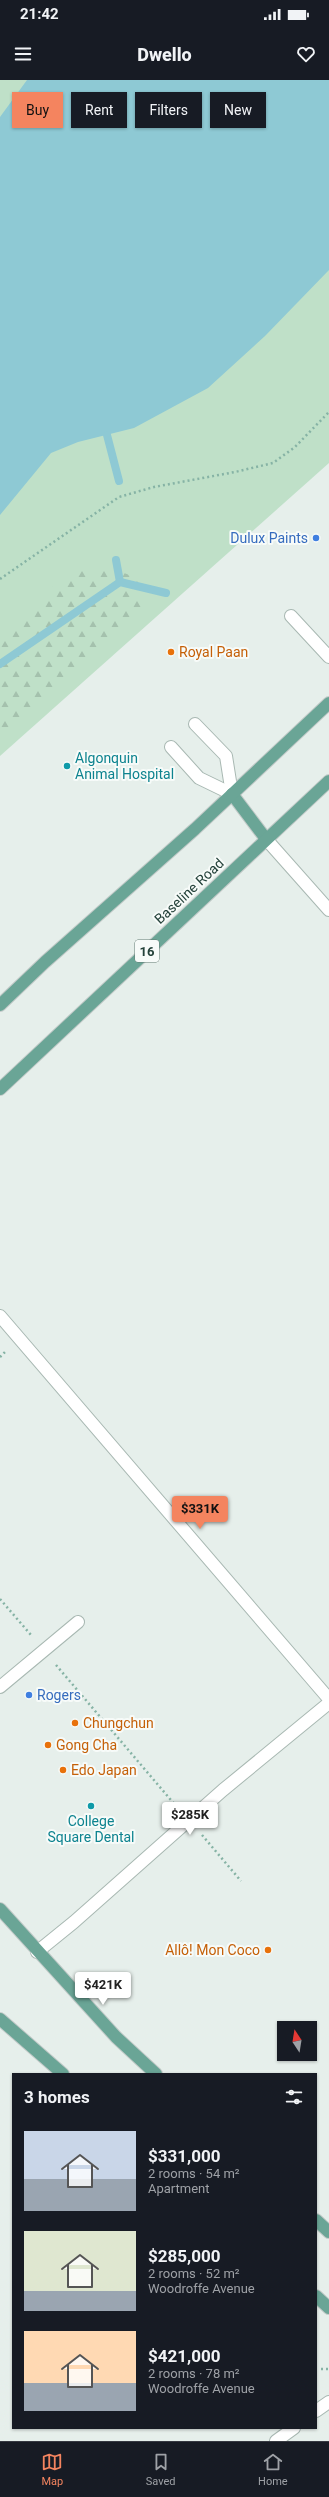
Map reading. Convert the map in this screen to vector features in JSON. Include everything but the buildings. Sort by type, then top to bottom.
[{"type":"main road","points":[[0,1005],[45,962],[232,794],[329,703]]},
{"type":"main road","name":"Baseline Road","points":[[0,1089],[329,781]]},
{"type":"main road","points":[[232,794],[266,839]]},
{"type":"main road","points":[[0,1909],[37,1952],[116,2038],[155,2073]]},
{"type":"main road","points":[[0,2019],[62,2073]]},
{"type":"main road","points":[[317,2221],[329,2232]]},
{"type":"main road","points":[[317,2297],[329,2308]]},
{"type":"street","points":[[291,616],[329,657]]},
{"type":"street","points":[[195,724],[226,756],[232,794]]},
{"type":"street","points":[[171,747],[199,778],[232,794]]},
{"type":"street","points":[[266,839],[329,910]]},
{"type":"street","points":[[0,1316],[329,1699]]},
{"type":"street","points":[[0,1687],[78,1622]]},
{"type":"street","points":[[37,1952],[329,1703]]},
{"type":"street","points":[[317,2410],[329,2402]]},
{"type":"street","points":[[268,2441],[278,2429]]},
{"type":"street","points":[[276,2441],[293,2429]]},
{"type":"path","points":[[0,579],[119,497],[154,487],[235,472],[273,462],[295,447],[329,412]]},
{"type":"path","points":[[0,1357],[5,1352]]},
{"type":"path","points":[[0,1599],[241,1882]]},
{"type":"path","points":[[321,2369],[329,2369]]},
{"type":"green space","points":[[0,80],[329,80],[329,463],[0,756]]},
{"type":"green space","points":[[111,568],[145,581],[143,605],[135,615],[0,744],[0,639],[51,588],[73,572]]},
{"type":"water","points":[[27,80],[329,80],[329,270],[265,336],[208,388],[134,428],[78,442],[51,453],[0,515],[0,117],[12,101],[12,128],[63,128],[63,92],[18,92]]},
{"type":"waterway","points":[[107,435],[119,481]]},
{"type":"waterway","points":[[116,560],[120,582]]},
{"type":"waterway","points":[[0,664],[120,582],[166,593]]},
{"type":"place","name":"Dulux Paints","points":[[316,538]]},
{"type":"place","name":"Royal Paan","points":[[171,652]]},
{"type":"place","name":"Algonquin Animal Hospital","points":[[67,766]]},
{"type":"place","name":"Rogers","points":[[29,1695]]},
{"type":"place","name":"Chungchun","points":[[75,1723]]},
{"type":"place","name":"Gong Cha","points":[[48,1745]]},
{"type":"place","name":"Edo Japan","points":[[63,1770]]},
{"type":"place","name":"College Square Dental","points":[[91,1806]]},
{"type":"place","name":"Allô! Mon Coco","points":[[268,1950]]}]
